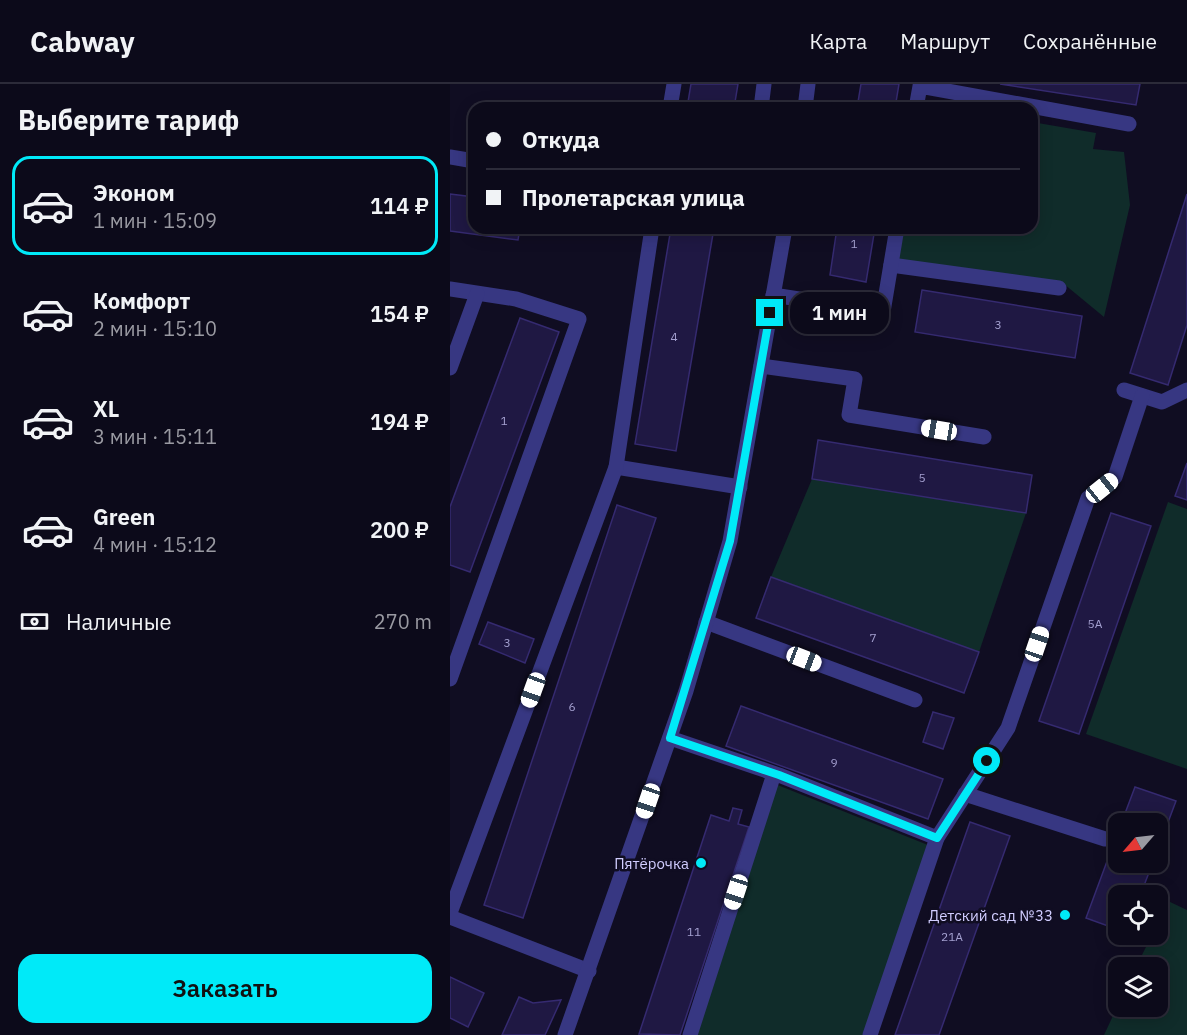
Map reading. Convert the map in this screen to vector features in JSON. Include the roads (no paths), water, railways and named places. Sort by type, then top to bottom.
[{"type":"street","points":[[671,102],[674,84]]},
{"type":"street","points":[[762,102],[764,84]]},
{"type":"street","points":[[806,102],[808,84]]},
{"type":"street","points":[[917,102],[920,86],[1008,102]]},
{"type":"street","points":[[1038,107],[1129,124]]},
{"type":"street","points":[[450,157],[468,160]]},
{"type":"street","points":[[589,971],[450,915],[615,467],[651,234]]},
{"type":"street","points":[[566,1035],[670,738],[730,541],[784,234]]},
{"type":"street","points":[[773,295],[883,312],[896,234]]},
{"type":"street","points":[[891,265],[1059,288]]},
{"type":"street","points":[[450,289],[516,299],[579,319],[450,679]]},
{"type":"street","points":[[450,368],[477,294]]},
{"type":"street","points":[[761,366],[855,379],[849,415],[984,437]]},
{"type":"street","points":[[1124,390],[1162,402],[1187,390]]},
{"type":"street","points":[[870,1035],[937,838],[1008,728],[1088,498],[1115,477],[1142,396]]},
{"type":"street","points":[[615,467],[740,487]]},
{"type":"street","points":[[706,622],[915,700]]},
{"type":"street","points":[[670,738],[774,774],[937,838]]},
{"type":"street","points":[[690,1035],[774,774]]},
{"type":"street","points":[[965,794],[1105,839]]},
{"type":"place","name":"Пятёрочка","points":[[701,863]]},
{"type":"place","name":"Детский сад №33","points":[[1065,915]]}]
